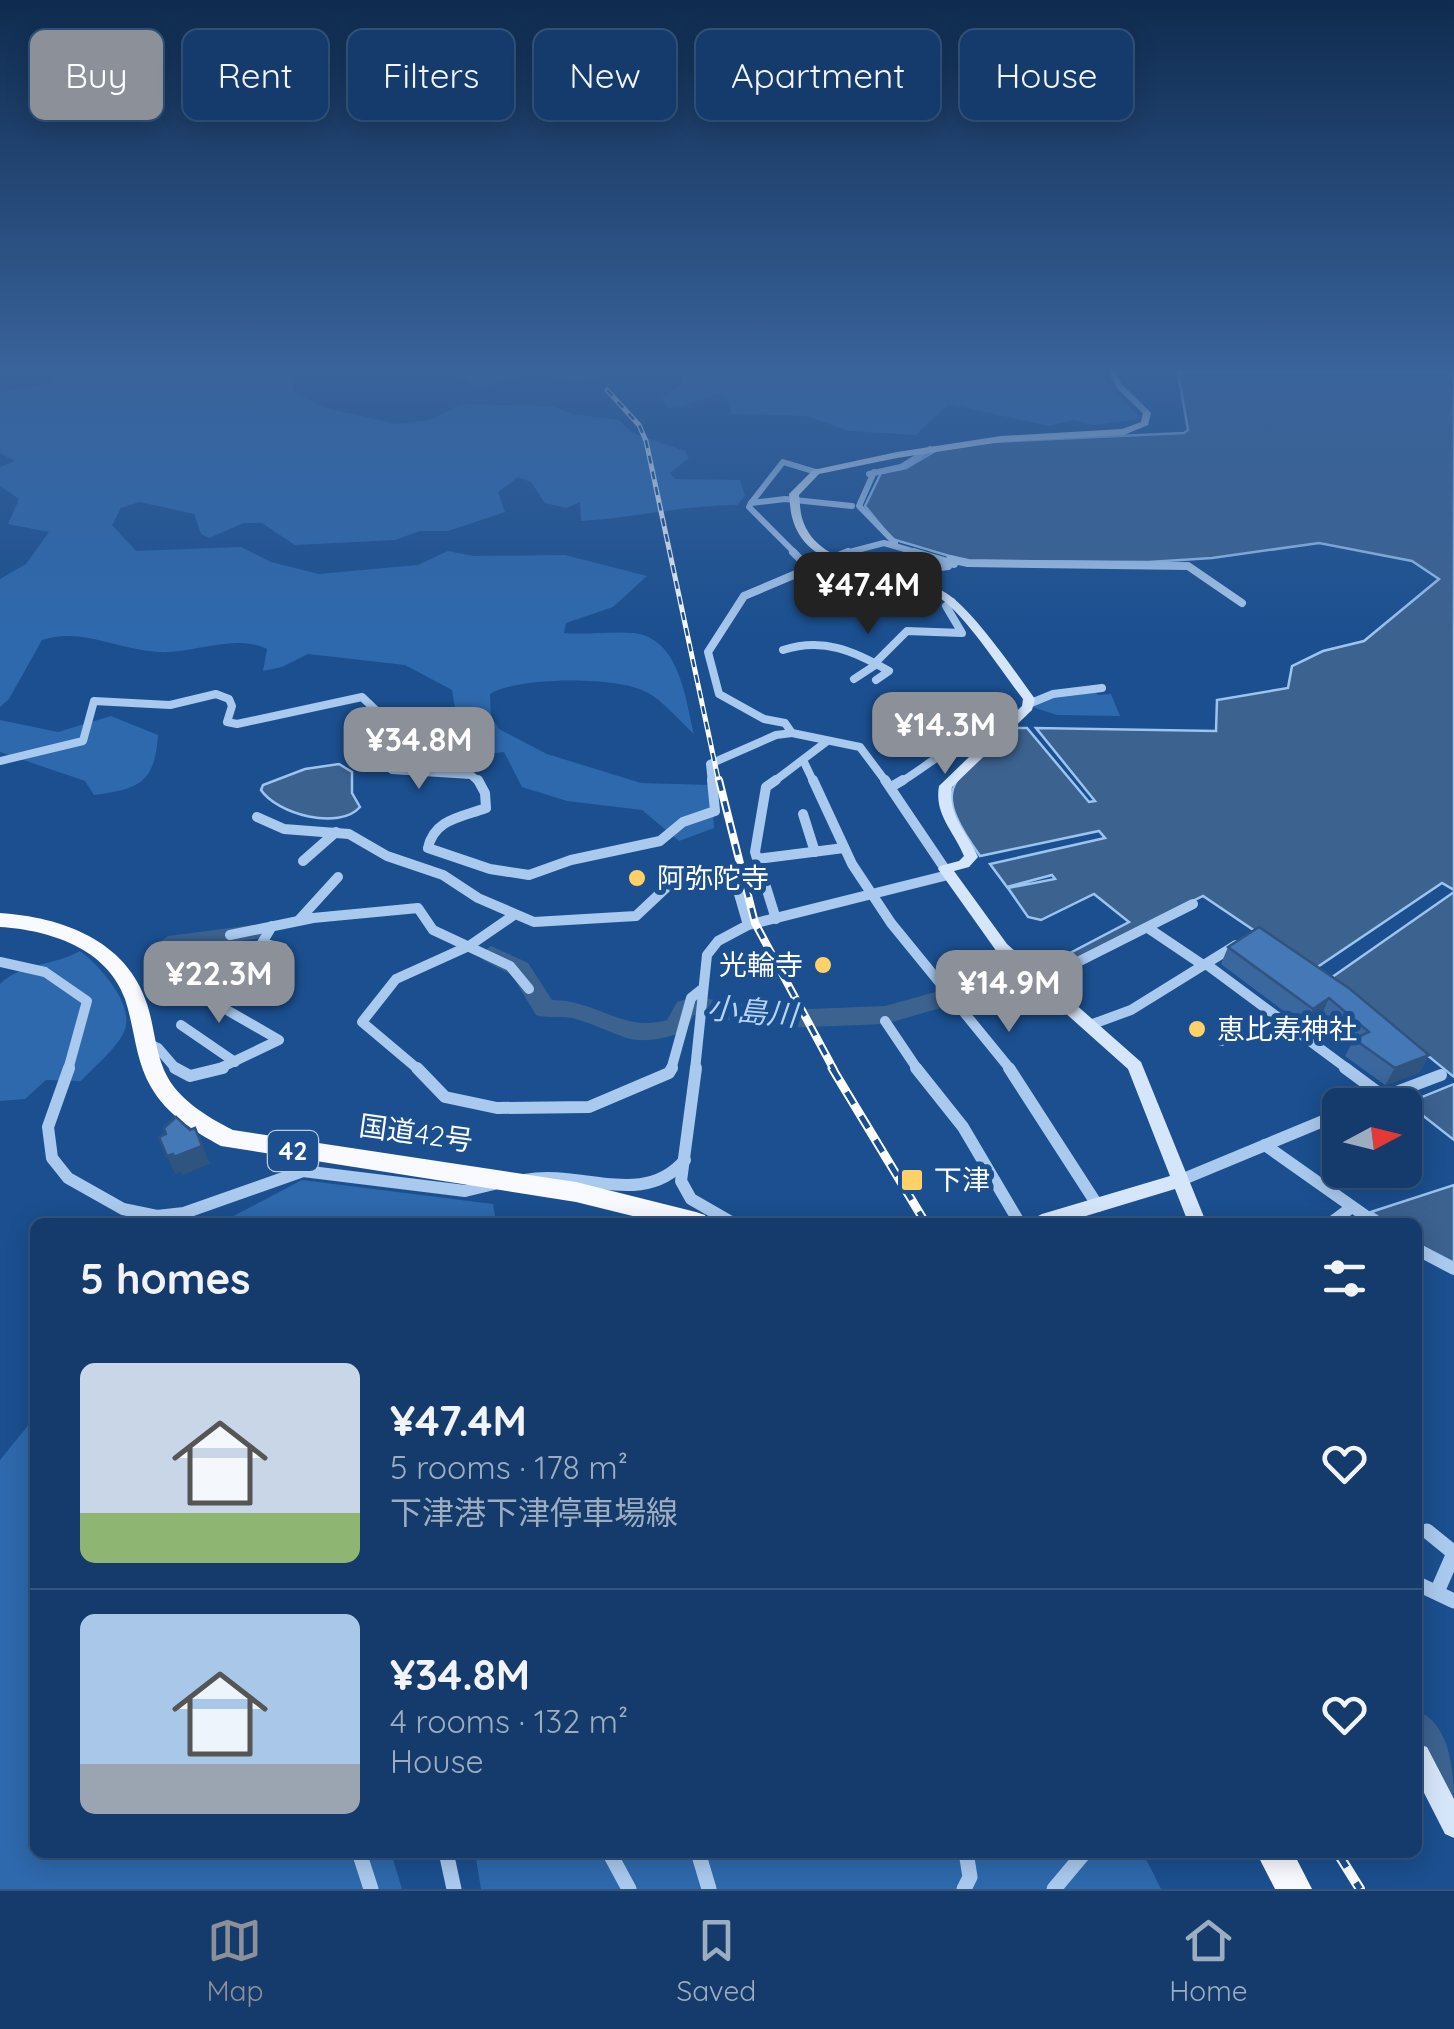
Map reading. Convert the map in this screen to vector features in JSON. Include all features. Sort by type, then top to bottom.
[{"type":"highway","name":"国道42号","points":[[0,920],[61,929],[95,950],[130,986],[162,1087],[183,1110],[229,1139],[608,1198],[681,1218]]},
{"type":"highway","points":[[1276,1858],[1294,1889]]},
{"type":"main road","points":[[872,460],[816,472],[797,487],[794,500],[803,533],[835,560],[918,583],[952,602],[1031,702],[946,786],[942,799],[945,813],[971,857],[947,872],[994,938],[1034,979],[1136,1066],[1196,1218]]},
{"type":"main road","points":[[1080,1217],[1098,1206],[1181,1180]]},
{"type":"main road","points":[[1422,1763],[1451,1810]]},
{"type":"street","points":[[852,506],[867,475],[901,467],[911,460]]},
{"type":"street","points":[[809,568],[749,508],[783,462],[816,472]]},
{"type":"street","points":[[874,472],[859,506],[890,542],[957,563]]},
{"type":"street","points":[[751,502],[794,500],[852,506],[884,543]]},
{"type":"street","points":[[792,734],[786,723],[764,719],[719,694],[708,652],[749,592],[853,550],[884,543],[957,563]]},
{"type":"street","points":[[918,583],[926,569],[957,563],[1188,566],[1242,602]]},
{"type":"street","points":[[854,678],[876,664],[907,631],[961,634],[960,624],[946,606],[952,602]]},
{"type":"street","points":[[784,650],[800,642],[818,641],[848,649],[890,672],[876,680]]},
{"type":"street","points":[[1031,702],[1052,694],[1102,688]]},
{"type":"street","points":[[0,762],[82,740],[94,701],[170,705],[216,694],[229,699],[232,706],[226,722],[234,725],[258,723],[350,696],[362,697],[385,719],[421,728],[423,733],[418,738],[398,750],[392,770],[457,772],[479,780],[485,792],[486,808],[440,824],[431,833],[428,848],[490,868],[528,875],[572,860],[666,840],[683,822],[715,811],[710,764],[776,735],[792,734],[860,747],[947,872],[748,925],[712,946],[704,966],[681,1180],[685,1193],[725,1218]]},
{"type":"street","points":[[891,787],[957,746],[990,733],[999,735]]},
{"type":"street","points":[[776,919],[757,859],[766,787],[826,742]]},
{"type":"street","points":[[804,762],[844,848],[891,922],[1026,1089],[1098,1206]]},
{"type":"street","points":[[803,814],[815,852]]},
{"type":"street","points":[[257,817],[284,829],[349,834],[387,856],[444,875],[514,915],[539,922],[636,916],[669,885],[730,866],[748,925]]},
{"type":"street","points":[[303,861],[336,832]]},
{"type":"street","points":[[757,859],[844,848]]},
{"type":"street","points":[[297,922],[338,877]]},
{"type":"street","points":[[1034,979],[1193,904]]},
{"type":"street","points":[[230,935],[368,910],[418,908],[433,930],[510,966],[529,989]]},
{"type":"street","points":[[514,915],[469,946],[396,979],[362,1025],[403,1054],[439,1092],[471,1105],[590,1107],[628,1088],[663,1079],[676,1062],[691,998],[701,990]]},
{"type":"street","points":[[252,992],[284,948],[262,944],[272,926]]},
{"type":"street","points":[[1148,928],[1281,1018],[1373,1088]]},
{"type":"street","points":[[1090,1024],[1131,1010],[1246,939]]},
{"type":"street","points":[[0,962],[45,972],[88,1002],[81,1034],[48,1127],[48,1144],[68,1178],[123,1208],[156,1216],[184,1214],[303,1171],[465,1191],[548,1174],[658,1186],[677,1174],[685,1160]]},
{"type":"street","points":[[146,1043],[158,1046],[189,1076],[235,1062],[279,1040],[220,1006]]},
{"type":"street","points":[[1222,1040],[1281,1018]]},
{"type":"street","points":[[884,1021],[915,1069],[963,1127],[1017,1218]]},
{"type":"street","points":[[181,1024],[235,1062]]},
{"type":"street","points":[[1406,1088],[1441,1075]]},
{"type":"street","points":[[1181,1180],[1322,1122]]},
{"type":"street","points":[[1265,1146],[1368,1218]]},
{"type":"street","points":[[1341,1218],[1357,1211]]},
{"type":"street","points":[[1422,1252],[1454,1269]]},
{"type":"street","points":[[1426,1531],[1454,1552],[1437,1592]]},
{"type":"street","points":[[1422,1586],[1454,1601]]},
{"type":"street","points":[[362,1858],[371,1889]]},
{"type":"street","points":[[447,1858],[454,1889]]},
{"type":"street","points":[[612,1858],[629,1889]]},
{"type":"street","points":[[700,1858],[709,1889]]},
{"type":"street","points":[[964,1889],[970,1877],[967,1858]]},
{"type":"street","points":[[1054,1889],[1081,1858]]},
{"type":"shaded area","points":[[686,460],[670,473],[675,479],[740,480],[745,496],[737,505],[581,521],[580,502],[566,508],[545,503],[531,482],[518,477],[498,492],[505,512],[448,531],[420,531],[395,540],[295,545],[262,523],[244,523],[209,538],[201,534],[194,514],[140,502],[121,508],[112,525],[136,551],[241,547],[271,562],[319,574],[418,565],[448,551],[474,556],[565,555],[647,576],[613,607],[566,623],[564,633],[634,633],[662,646],[678,672],[694,734],[646,692],[591,681],[503,688],[490,694],[491,716],[499,729],[547,754],[641,783],[711,785],[714,828],[679,841],[642,810],[567,801],[522,787],[504,752],[445,760],[428,757],[429,719],[455,708],[452,690],[405,665],[308,654],[263,671],[267,649],[254,645],[228,643],[158,652],[86,638],[57,637],[42,640],[9,699],[0,707],[0,579],[26,564],[49,532],[8,524],[19,499],[0,486],[0,467],[15,461]]},
{"type":"shaded area","points":[[920,460],[1454,460],[1454,890],[1442,883],[1313,970],[1203,896],[1038,978],[1032,973],[1129,922],[1094,894],[1041,920],[1028,917],[1008,888],[1055,879],[1052,875],[1007,887],[990,864],[1105,838],[1099,831],[980,856],[954,812],[955,784],[964,772],[1015,728],[1027,728],[1089,802],[1095,801],[1036,728],[1216,731],[1217,700],[1288,688],[1292,666],[1323,651],[1364,641],[1439,579],[1412,561],[1319,543],[1212,558],[1149,562],[966,561],[892,539],[865,506],[881,473],[906,468]]},
{"type":"shaded area","points":[[1094,690],[1098,695],[1111,694],[1120,716],[1057,715],[1032,707],[1041,700]]},
{"type":"shaded area","points":[[111,716],[158,735],[148,774],[122,790],[94,795],[85,781],[0,752],[0,720],[58,732]]},
{"type":"shaded area","points":[[339,764],[352,772],[352,793],[360,807],[338,818],[294,812],[269,799],[261,790],[263,785],[305,769]]},
{"type":"shaded area","points":[[1454,892],[1454,1077],[1367,1006],[1328,980]]},
{"type":"shaded area","points":[[80,951],[97,966],[120,998],[125,1010],[124,1032],[81,1081],[46,1080],[25,1099],[0,1101],[0,984],[18,972]]},
{"type":"shaded area","points":[[1454,1084],[1454,1140],[1422,1115],[1422,1097]]},
{"type":"shaded area","points":[[302,1180],[493,1204],[495,1218],[230,1218]]},
{"type":"shaded area","points":[[1454,1185],[1454,1263],[1422,1246],[1422,1218],[1380,1218],[1371,1212]]},
{"type":"shaded area","points":[[30,1423],[30,1858],[393,1858],[402,1889],[0,1889],[0,1460]]},
{"type":"shaded area","points":[[476,1858],[1146,1858],[1161,1889],[481,1889]]},
{"type":"building","points":[[1259,927],[1350,989],[1429,1055],[1395,1068],[1354,1039],[1369,1032],[1329,998],[1313,1009],[1228,947]]},
{"type":"building","points":[[176,1117],[190,1130],[195,1128],[202,1146],[174,1157],[167,1156],[159,1137],[166,1134],[164,1128]]},
{"type":"waterway","name":"小島川","points":[[168,944],[253,933]]},
{"type":"waterway","name":"小島川","points":[[491,954],[520,969],[544,1009],[575,1009],[628,1032],[650,1034],[676,1026],[685,1008],[694,1006],[784,1019],[885,1015],[1054,967]]},
{"type":"waterway","points":[[1422,1737],[1454,1797]]},
{"type":"railway","points":[[650,460],[719,783]]},
{"type":"railway","points":[[719,780],[755,923],[834,1070]]},
{"type":"railway","points":[[832,1068],[923,1218]]},
{"type":"railway","points":[[1341,1858],[1360,1889]]},
{"type":"place","name":"阿弥陀寺","points":[[637,878]]},
{"type":"place","name":"光輪寺","points":[[823,965]]},
{"type":"place","name":"恵比寿神社","points":[[1197,1029]]},
{"type":"place","name":"下津","points":[[912,1180]]}]
